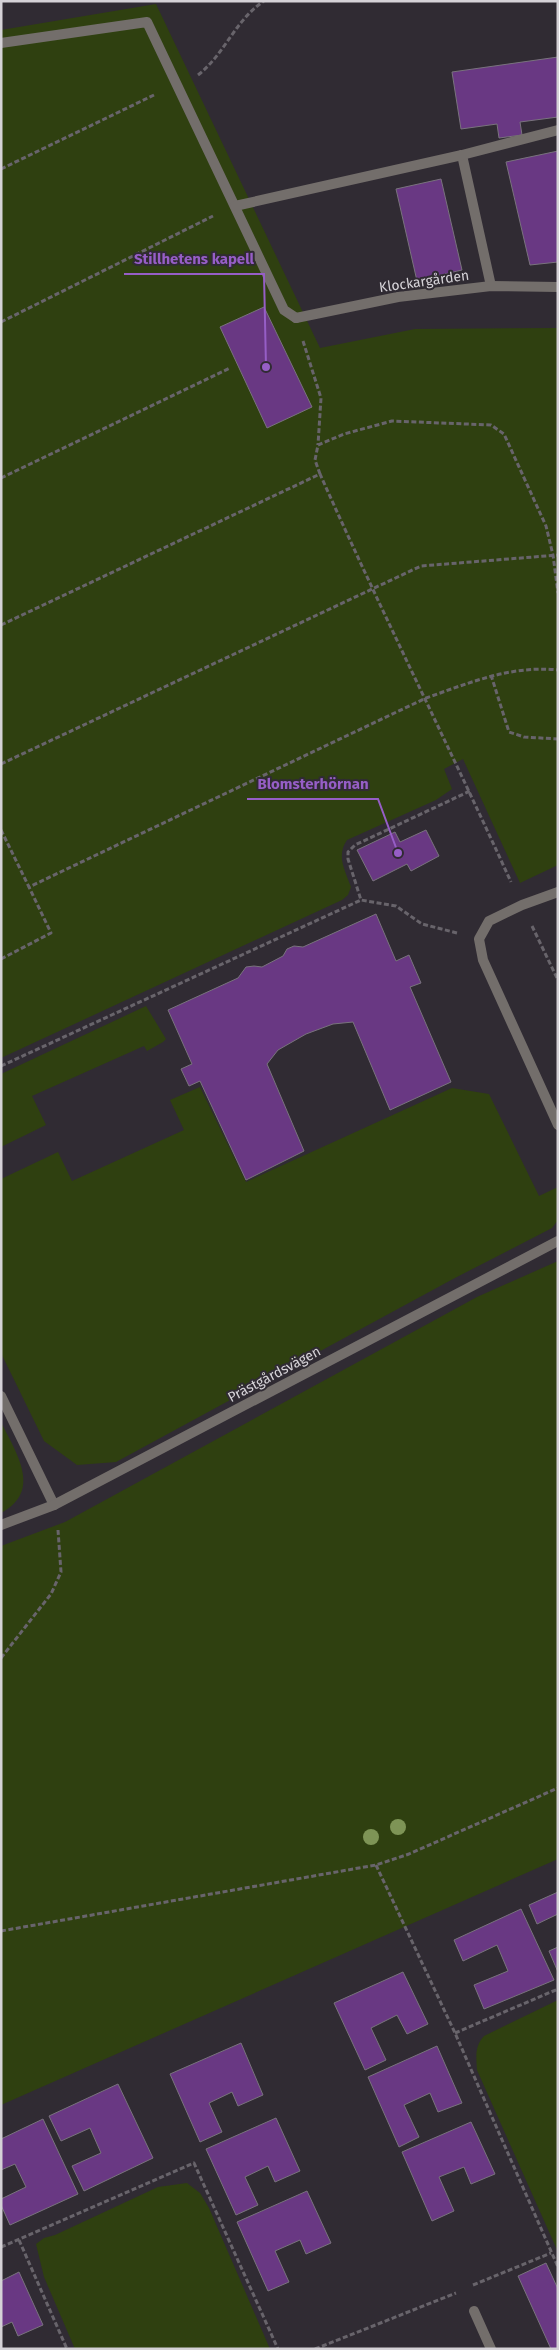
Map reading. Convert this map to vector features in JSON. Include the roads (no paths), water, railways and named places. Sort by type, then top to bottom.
[{"type":"street","points":[[1,43],[146,22],[235,206],[462,155],[558,130]]},
{"type":"street","points":[[462,155],[491,286]]},
{"type":"street","name":"Klockargården","points":[[235,206],[284,310],[296,318],[398,297],[491,286],[558,287]]},
{"type":"street","points":[[558,892],[522,905],[490,921],[479,938],[483,960],[558,1125]]},
{"type":"street","name":"Prästgårdsvägen","points":[[1,1525],[54,1505],[558,1241]]},
{"type":"street","points":[[1,1396],[54,1505]]},
{"type":"street","points":[[474,2312],[491,2349]]},
{"type":"place","name":"Stillhetens kapell","points":[[266,367]]},
{"type":"place","name":"Blomsterhörnan","points":[[398,853]]}]
